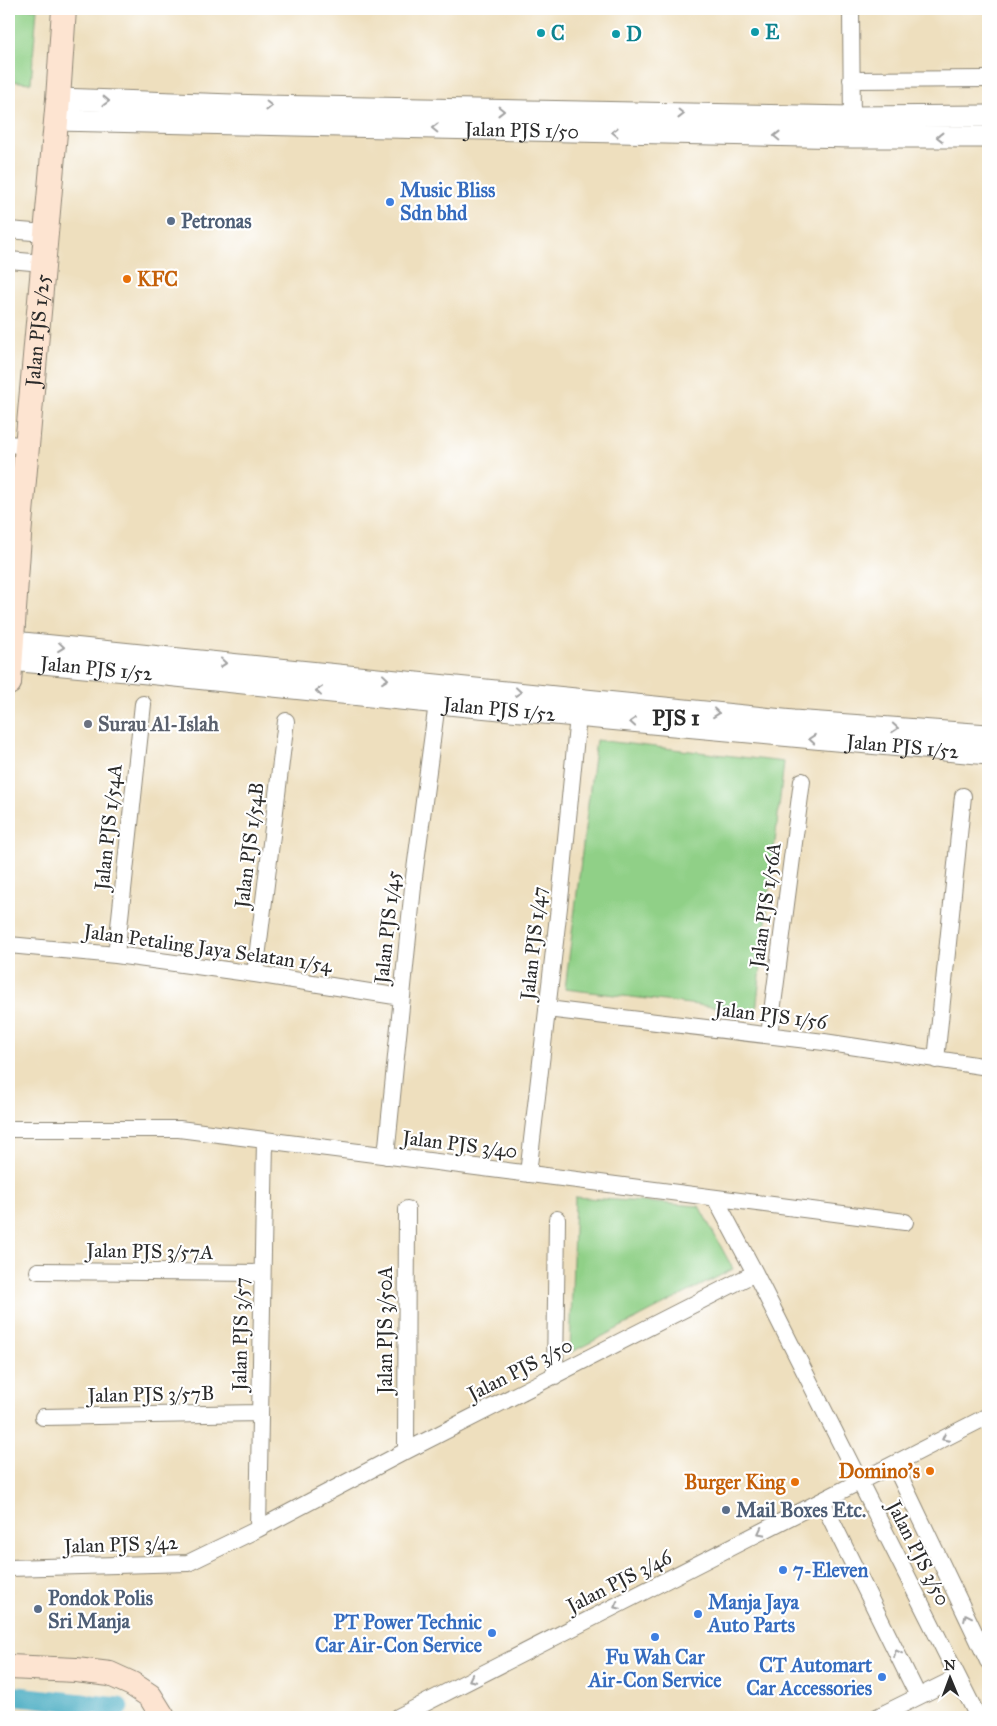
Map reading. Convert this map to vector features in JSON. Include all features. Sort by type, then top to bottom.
[{"type":"main road","name":"Jalan PJS 1/25","points":[[11,662],[18,445],[43,263],[64,9]]},
{"type":"main road","points":[[15,1662],[110,1674],[132,1684],[150,1696],[163,1717]]},
{"type":"street","points":[[851,9],[852,127]]},
{"type":"street","points":[[851,80],[988,79]]},
{"type":"street","name":"Jalan PJS 1/50","points":[[57,109],[263,106],[852,127],[988,137]]},
{"type":"street","name":"Jalan PJS 1/50","points":[[852,127],[988,116]]},
{"type":"street","points":[[9,230],[45,233]]},
{"type":"street","points":[[9,260],[43,263]]},
{"type":"street","name":"Jalan PJS 1/52","points":[[11,662],[793,721],[986,744]]},
{"type":"street","name":"Jalan PJS 1/45","points":[[386,1156],[414,877],[438,694]]},
{"type":"street","name":"Jalan PJS 1/52","points":[[469,697],[578,716],[986,744]]},
{"type":"street","name":"Jalan PJS 1/54A","points":[[116,955],[143,704]]},
{"type":"street","name":"Jalan PJS 1/47","points":[[528,1174],[548,1009],[578,716]]},
{"type":"street","name":"Jalan PJS 1/54B","points":[[255,974],[286,721]]},
{"type":"street","name":"Jalan PJS 1/56A","points":[[769,1035],[802,781]]},
{"type":"street","points":[[936,1060],[963,796]]},
{"type":"street","name":"Jalan Petaling Jaya Selatan 1/54","points":[[9,945],[116,955],[401,997]]},
{"type":"street","name":"Jalan PJS 1/56","points":[[548,1009],[769,1035],[988,1067]]},
{"type":"street","name":"Jalan PJS 3/40","points":[[9,1129],[179,1129],[905,1222]]},
{"type":"street","name":"Jalan PJS 3/57","points":[[258,1529],[265,1140]]},
{"type":"street","name":"Jalan PJS 3/50","points":[[715,1198],[978,1717]]},
{"type":"street","name":"Jalan PJS 3/50A","points":[[406,1451],[407,1209]]},
{"type":"street","points":[[555,1376],[557,1219]]},
{"type":"street","name":"Jalan PJS 3/57A","points":[[38,1271],[262,1273]]},
{"type":"street","name":"Jalan PJS 3/50","points":[[332,1490],[755,1274]]},
{"type":"street","name":"Jalan PJS 3/57B","points":[[43,1417],[260,1413]]},
{"type":"street","name":"Jalan PJS 3/46","points":[[398,1717],[988,1416]]},
{"type":"street","points":[[894,1464],[988,1661]]},
{"type":"street","name":"Jalan PJS 3/42","points":[[9,1568],[183,1565],[258,1529],[332,1490]]},
{"type":"street","points":[[822,1501],[918,1696]]},
{"type":"street","points":[[877,1717],[958,1677]]},
{"type":"green space","points":[[9,9],[37,9],[31,83],[9,81]]},
{"type":"green space","points":[[596,740],[784,762],[756,1012],[565,989]]},
{"type":"green space","points":[[575,1197],[699,1206],[733,1269],[570,1353]]},
{"type":"waterway","points":[[9,1695],[119,1707]]},
{"type":"place","name":"E","points":[[755,32]]},
{"type":"place","name":"C","points":[[541,33]]},
{"type":"place","name":"D","points":[[616,34]]},
{"type":"place","name":"Music Bliss Sdn bhd","points":[[390,202]]},
{"type":"place","name":"Petronas","points":[[171,221]]},
{"type":"place","name":"KFC","points":[[127,279]]},
{"type":"place","name":"Surau Al-Islah","points":[[88,724]]},
{"type":"place","name":"Domino's","points":[[930,1471]]},
{"type":"place","name":"Burger King","points":[[795,1482]]},
{"type":"place","name":"Mail Boxes Etc.","points":[[726,1510]]},
{"type":"place","name":"7-Eleven","points":[[783,1570]]},
{"type":"place","name":"Pondok Polis Sri Manja","points":[[38,1609]]},
{"type":"place","name":"Manja Jaya Auto Parts","points":[[698,1614]]},
{"type":"place","name":"PT Power Technic Car Air-Con Service","points":[[492,1633]]},
{"type":"place","name":"Fu Wah Car Air-Con Service","points":[[655,1637]]},
{"type":"place","name":"CT Automart Car Accessories","points":[[882,1677]]},
{"type":"district","name":"PJS 1","points":[[676,717]]}]
